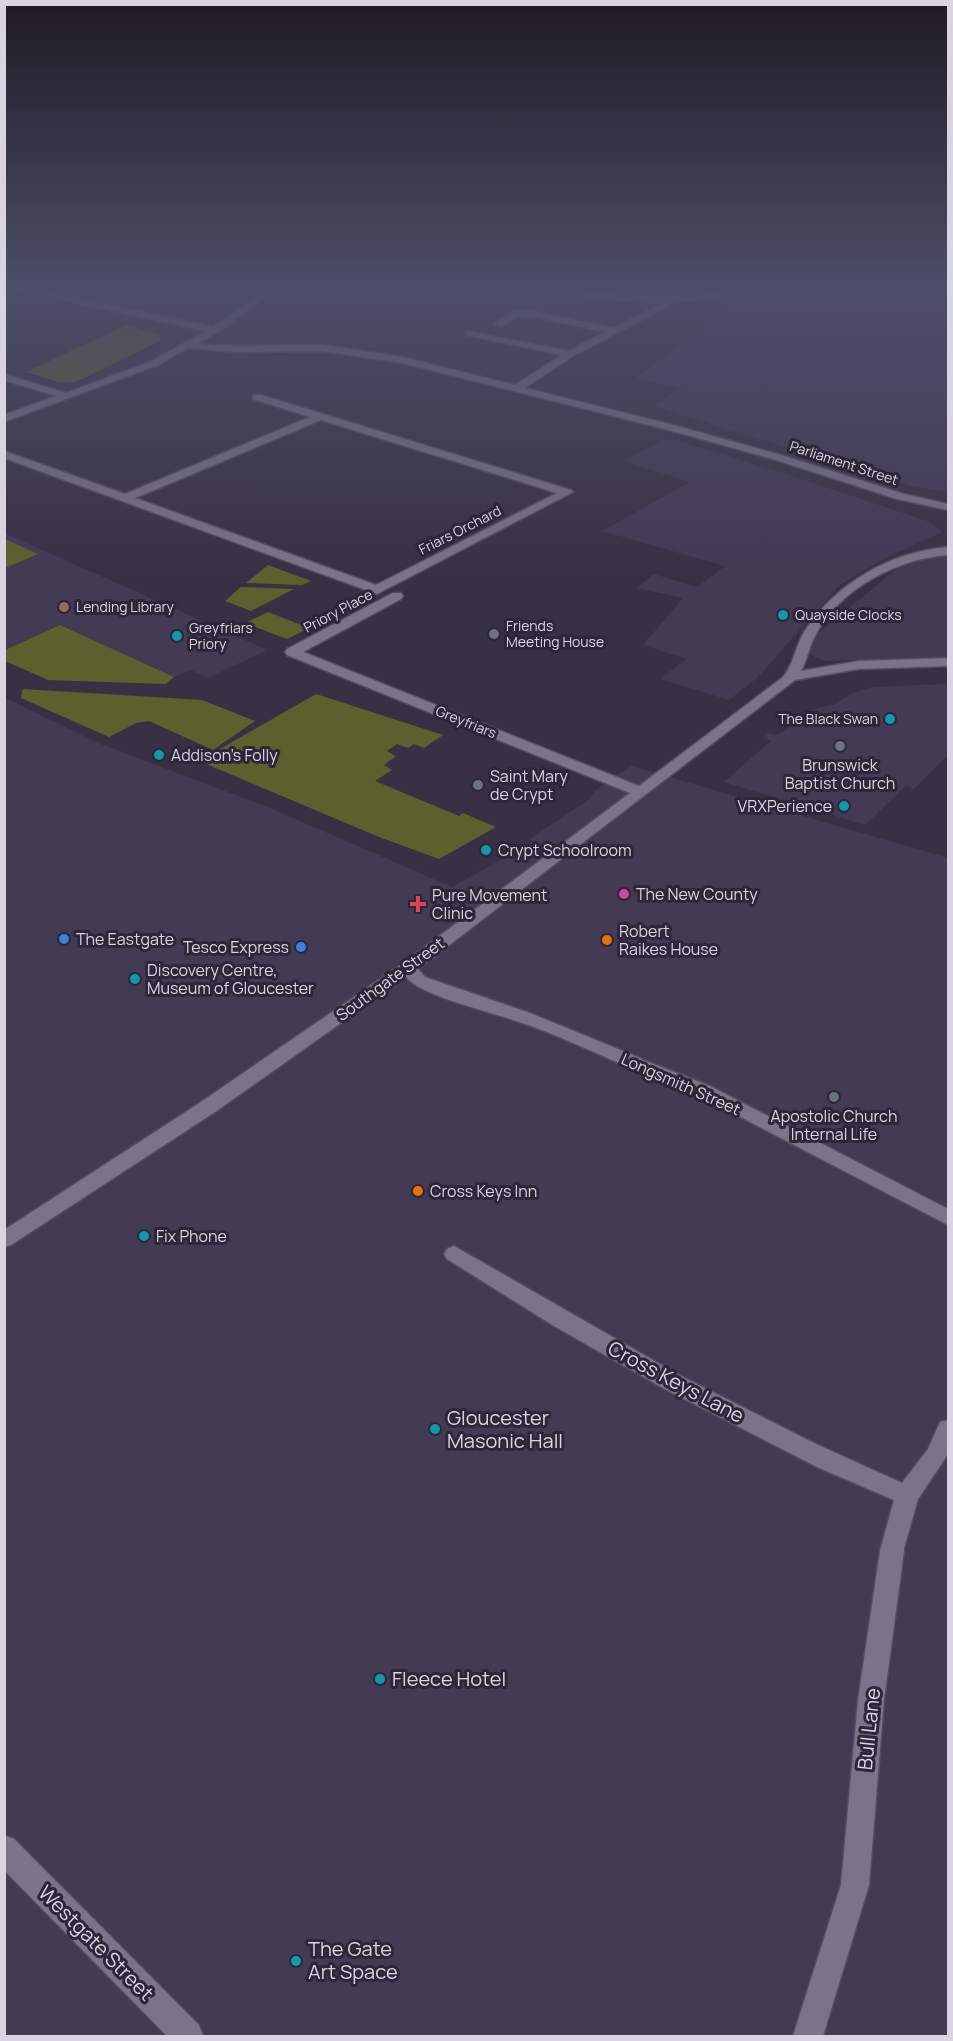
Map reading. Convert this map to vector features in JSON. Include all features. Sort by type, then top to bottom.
[{"type":"street","points":[[25,383],[67,396]]},
{"type":"street","points":[[4,419],[102,383]]},
{"type":"street","name":"Parliament Street","points":[[493,383],[669,427],[777,457],[901,497],[948,507]]},
{"type":"street","points":[[516,389],[525,383]]},
{"type":"street","name":"Friars Orchard","points":[[4,454],[377,590],[567,492],[257,397]]},
{"type":"street","points":[[125,498],[321,416]]},
{"type":"street","name":"Southgate Street","points":[[4,1240],[208,1107],[408,968],[791,677],[811,632],[846,593],[875,573],[903,558],[948,551]]},
{"type":"street","name":"Priory Place","points":[[292,652],[397,596]]},
{"type":"street","name":"Greyfriars","points":[[292,652],[640,792]]},
{"type":"street","points":[[791,677],[859,665],[948,662]]},
{"type":"street","name":"Longsmith Street","points":[[408,968],[419,981],[524,1017],[703,1090],[948,1218]]},
{"type":"street","name":"Cross Keys Lane","points":[[454,1254],[508,1289],[671,1382],[857,1477],[907,1495]]},
{"type":"street","name":"Bull Lane","points":[[808,2037],[855,1885],[871,1700],[891,1551],[907,1495],[937,1454],[948,1429]]},
{"type":"street","name":"Westgate Street","points":[[4,1849],[188,2037]]},
{"type":"shaded area","points":[[657,383],[948,383],[948,492],[915,487],[654,406],[681,388]]},
{"type":"shaded area","points":[[668,438],[780,472],[930,522],[942,532],[888,557],[840,585],[757,678],[729,700],[660,679],[687,659],[643,645],[683,598],[637,588],[654,574],[697,587],[725,566],[602,531],[690,482],[623,461]]},
{"type":"shaded area","points":[[4,533],[267,650],[208,678],[191,670],[174,677],[60,625],[5,650]]},
{"type":"shaded area","points":[[948,544],[948,657],[824,661],[808,653],[807,643],[907,560]]},
{"type":"shaded area","points":[[948,684],[948,755],[914,789],[906,786],[865,825],[724,782],[771,741],[763,738],[769,733],[778,735],[818,708],[834,705],[851,694],[872,687]]},
{"type":"shaded area","points":[[4,697],[98,743],[270,808],[452,887],[533,842],[530,839],[587,801],[596,790],[631,766],[948,858],[948,2036],[5,2036]]},
{"type":"green space","points":[[5,539],[38,554],[5,568]]},
{"type":"green space","points":[[268,565],[311,581],[302,585],[246,583]]},
{"type":"green space","points":[[241,587],[294,589],[251,611],[225,601]]},
{"type":"green space","points":[[268,612],[309,628],[287,639],[245,623]]},
{"type":"green space","points":[[60,625],[174,677],[166,684],[48,680],[5,661],[5,650]]},
{"type":"green space","points":[[23,689],[202,700],[255,721],[213,750],[149,721],[136,723],[109,737],[21,698]]},
{"type":"green space","points":[[316,694],[443,735],[424,748],[414,744],[408,748],[397,744],[387,751],[396,756],[384,765],[392,770],[375,781],[459,816],[463,813],[496,827],[439,859],[379,837],[199,761]]},
{"type":"place","name":"Lending Library","points":[[64,607]]},
{"type":"place","name":"Quayside Clocks","points":[[783,615]]},
{"type":"place","name":"Friends Meeting House","points":[[494,634]]},
{"type":"place","name":"Greyfriars Priory","points":[[177,636]]},
{"type":"place","name":"The Black Swan","points":[[890,719]]},
{"type":"place","name":"Brunswick Baptist Church","points":[[840,746]]},
{"type":"place","name":"Addison's Folly","points":[[159,755]]},
{"type":"place","name":"Saint Mary de Crypt","points":[[478,785]]},
{"type":"place","name":"VRXPerience","points":[[844,806]]},
{"type":"place","name":"Crypt Schoolroom","points":[[486,850]]},
{"type":"place","name":"The New County","points":[[624,894]]},
{"type":"place","name":"Pure Movement Clinic","points":[[418,904]]},
{"type":"place","name":"The Eastgate","points":[[64,939]]},
{"type":"place","name":"Robert Raikes House","points":[[607,940]]},
{"type":"place","name":"Tesco Express","points":[[301,947]]},
{"type":"place","name":"Discovery Centre, Museum of Gloucester","points":[[135,979]]},
{"type":"place","name":"Apostolic Church Internal Life","points":[[834,1097]]},
{"type":"place","name":"Cross Keys Inn","points":[[418,1191]]},
{"type":"place","name":"Fix Phone","points":[[144,1236]]},
{"type":"place","name":"Gloucester Masonic Hall","points":[[435,1429]]},
{"type":"place","name":"Fleece Hotel","points":[[380,1679]]},
{"type":"place","name":"The Gate Art Space","points":[[296,1961]]}]
